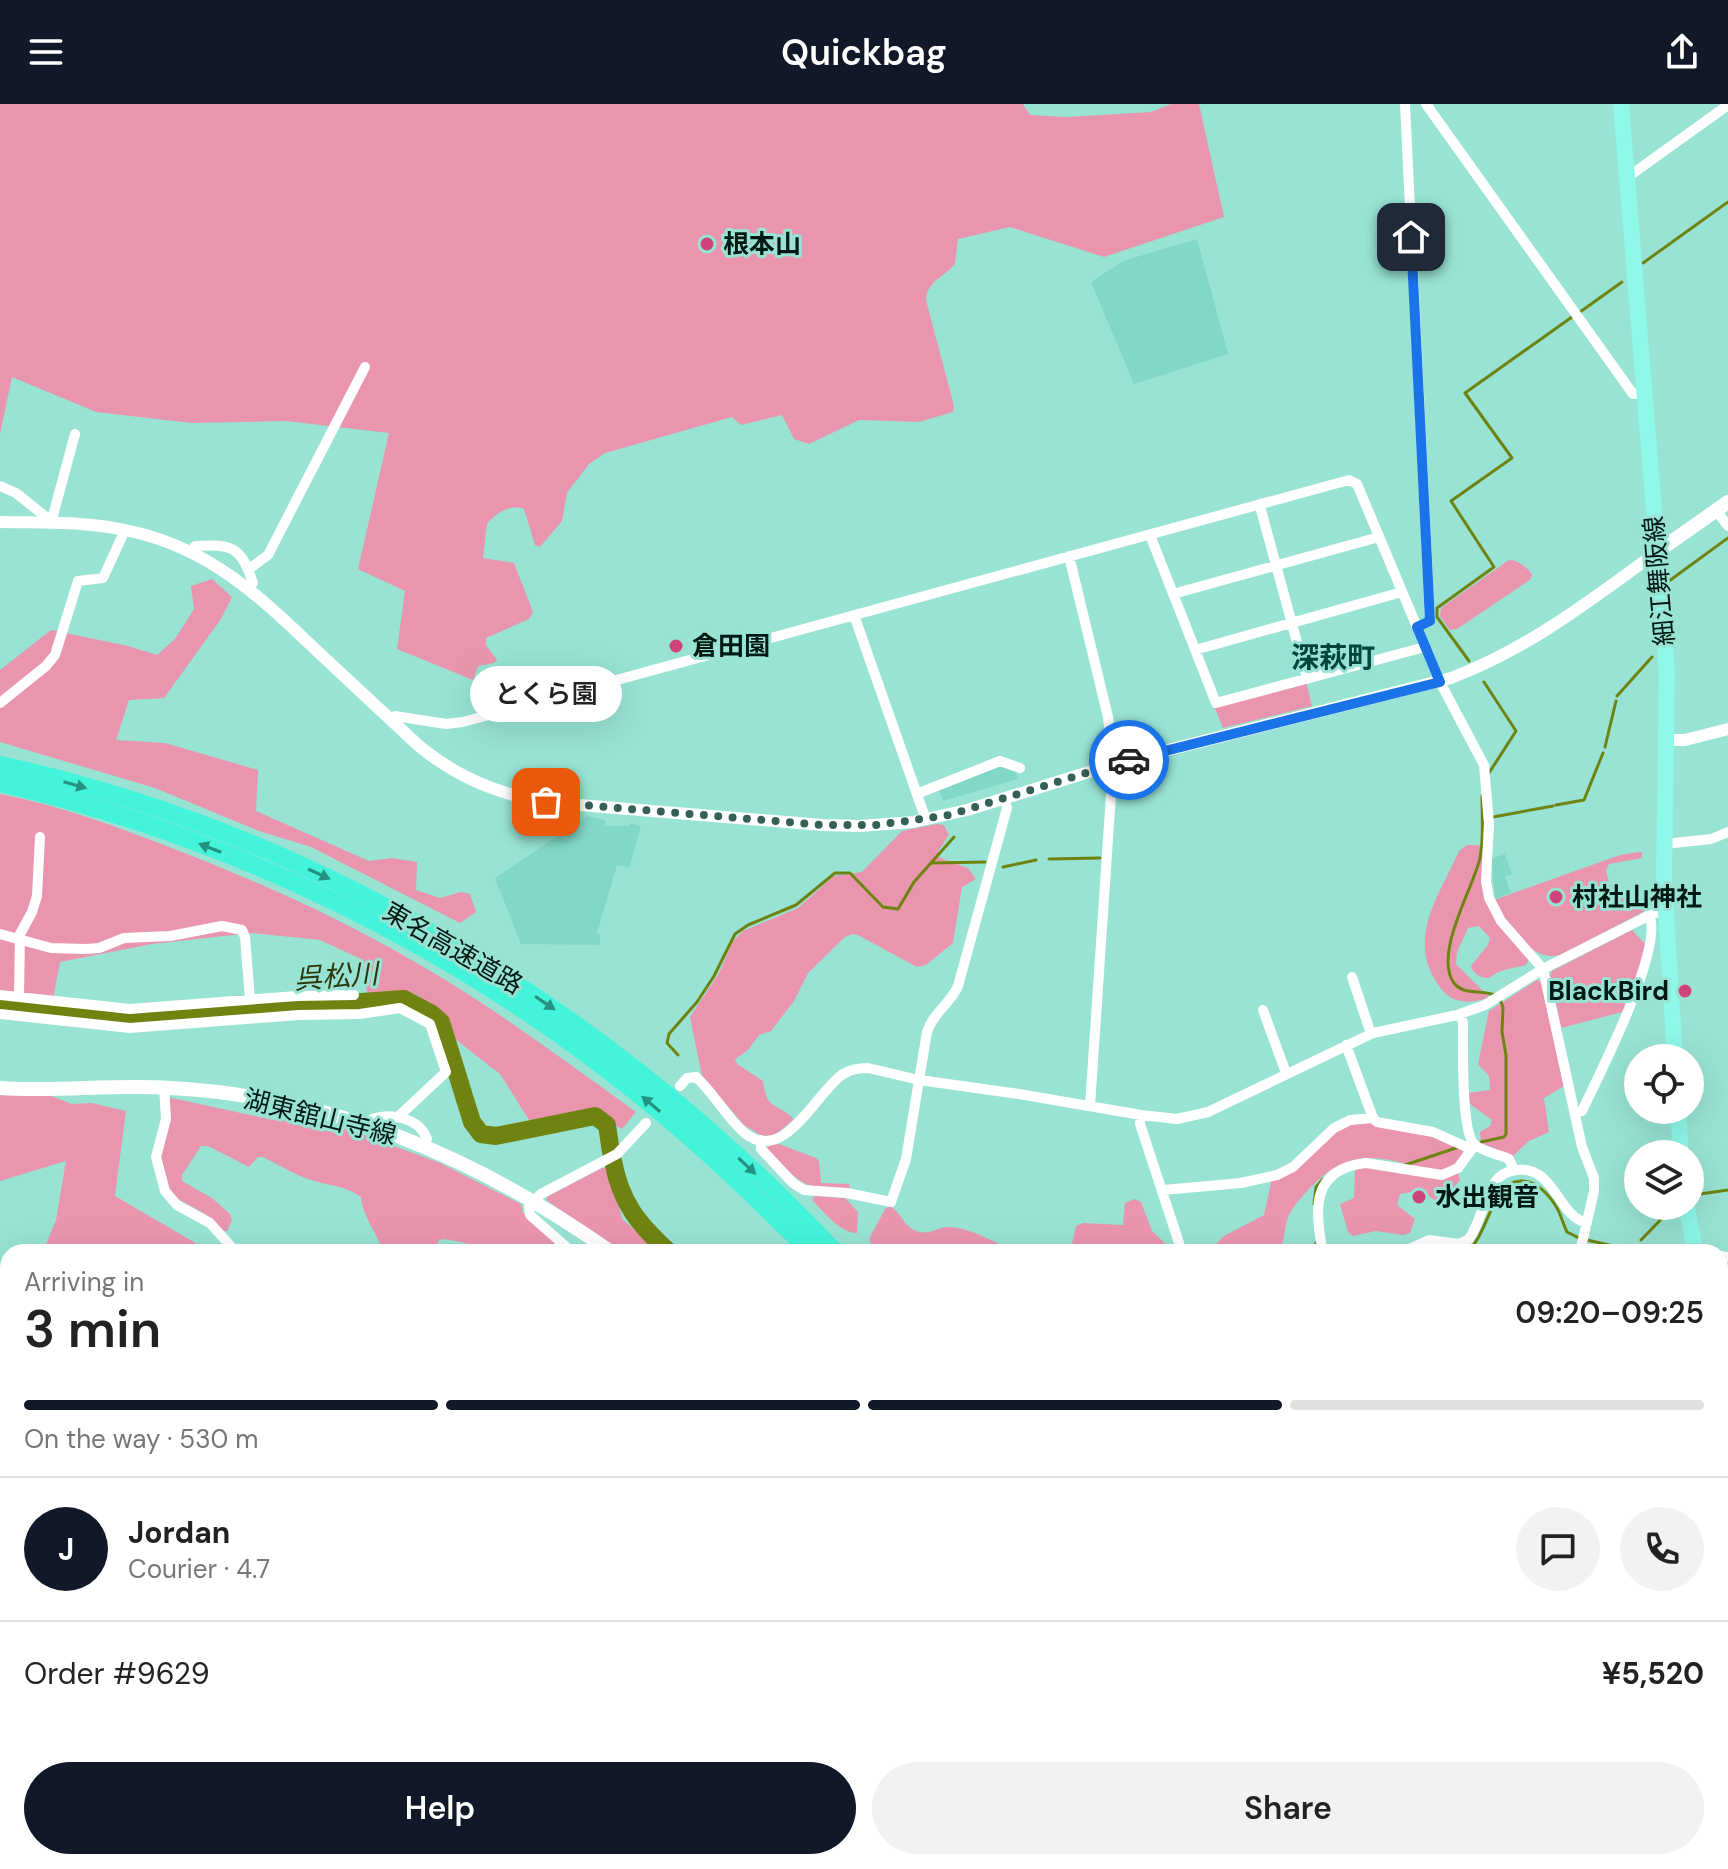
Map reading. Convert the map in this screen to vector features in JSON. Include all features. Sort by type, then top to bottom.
[{"type":"highway","name":"東名高速道路","points":[[0,765],[107,794],[258,847],[376,903],[468,954],[539,999],[647,1077],[751,1169],[827,1244]]},
{"type":"highway","name":"東名高速道路","points":[[0,783],[101,810],[251,864],[369,919],[447,962],[529,1013],[636,1091],[740,1182],[803,1244]]},
{"type":"main road","name":"細江舞阪線","points":[[1621,104],[1667,671],[1665,844],[1657,914],[1673,1044]]},
{"type":"main road","points":[[1657,552],[1722,506]]},
{"type":"main road","name":"湖東舘山寺線","points":[[0,1088],[164,1087],[267,1100],[370,1126],[484,1173],[533,1200],[599,1244]]},
{"type":"main road","points":[[1689,1220],[1694,1244]]},
{"type":"street","points":[[1405,104],[1430,621],[1417,627]]},
{"type":"street","points":[[1426,104],[1633,394],[1643,393]]},
{"type":"street","points":[[1626,174],[1632,174],[1728,105]]},
{"type":"street","points":[[249,569],[268,555],[365,367]]},
{"type":"street","points":[[51,520],[75,434]]},
{"type":"street","points":[[391,720],[395,716],[446,724],[463,722],[1349,480],[1357,484],[1440,682],[1484,765],[1489,824],[1486,881],[1489,898],[1501,921],[1543,969],[1582,1147],[1594,1178],[1582,1244]]},
{"type":"street","points":[[0,486],[16,493],[51,520]]},
{"type":"street","points":[[1722,506],[1728,526]]},
{"type":"street","points":[[1261,510],[1307,679]]},
{"type":"street","points":[[0,522],[51,520],[125,530],[165,541],[218,566],[249,588],[432,757],[460,775],[498,791],[539,801],[823,825],[877,825],[926,820],[1113,765],[1440,682],[1488,664],[1540,636],[1657,552]]},
{"type":"street","points":[[0,703],[51,661],[58,649],[78,581],[103,578],[125,530]]},
{"type":"street","points":[[1173,594],[1379,537]]},
{"type":"street","points":[[1152,540],[1216,703],[1425,647]]},
{"type":"street","points":[[192,552],[195,546],[227,545],[239,553],[249,569],[253,583],[249,588]]},
{"type":"street","points":[[1069,556],[1108,717],[1113,765],[1090,1106]]},
{"type":"street","points":[[1195,650],[1402,592]]},
{"type":"street","points":[[854,615],[926,820]]},
{"type":"street","points":[[1667,740],[1685,740],[1728,729]]},
{"type":"street","points":[[919,793],[1000,761],[1020,768]]},
{"type":"street","points":[[761,1140],[761,1149],[804,1194],[852,1194],[891,1202],[906,1159],[929,1026],[958,986],[1007,808],[1004,799]]},
{"type":"street","points":[[1665,844],[1711,839],[1728,832]]},
{"type":"street","points":[[19,997],[20,940],[37,896],[40,837]]},
{"type":"street","points":[[680,1086],[687,1078],[696,1077],[746,1134],[761,1140],[777,1139],[790,1131],[836,1080],[850,1070],[868,1068],[919,1080],[1141,1115],[1177,1119],[1198,1116],[1371,1034],[1460,1014],[1498,998],[1543,969],[1657,914]]},
{"type":"street","points":[[1575,1113],[1582,1111],[1630,1009],[1657,914]]},
{"type":"street","points":[[0,934],[51,948],[93,949],[124,938],[233,926],[242,930],[245,937],[250,999]]},
{"type":"street","points":[[1352,977],[1371,1034]]},
{"type":"street","points":[[0,995],[108,1008],[354,995]]},
{"type":"street","points":[[166,1007],[168,1024]]},
{"type":"street","points":[[0,1014],[106,1027],[360,1014],[397,1008],[407,1010],[426,1020],[433,1028],[446,1072],[399,1116]]},
{"type":"street","points":[[1263,1010],[1286,1073]]},
{"type":"street","points":[[1460,1014],[1463,1023],[1464,1098],[1473,1147]]},
{"type":"street","points":[[1346,1045],[1373,1118]]},
{"type":"street","points":[[164,1087],[165,1126],[156,1157],[165,1191],[177,1205],[210,1223],[229,1244]]},
{"type":"street","points":[[1141,1115],[1140,1124],[1180,1244]]},
{"type":"street","points":[[370,1126],[372,1119],[399,1116],[423,1129],[427,1139],[424,1146]]},
{"type":"street","points":[[1163,1190],[1241,1183],[1277,1175],[1293,1167],[1334,1128],[1350,1120],[1373,1118],[1394,1126],[1433,1132],[1509,1159],[1514,1170]]},
{"type":"street","points":[[563,1244],[528,1212],[533,1200],[617,1154],[646,1123]]},
{"type":"street","points":[[1322,1244],[1319,1195],[1324,1184],[1338,1173],[1366,1163],[1446,1174],[1458,1168],[1473,1147]]},
{"type":"street","points":[[1420,1244],[1429,1240],[1459,1244],[1469,1239],[1495,1182],[1514,1170],[1531,1171],[1548,1181],[1576,1218],[1587,1223]]},
{"type":"shaded area","points":[[0,104],[1023,104],[1030,115],[1066,117],[1151,112],[1171,104],[1199,104],[1224,217],[1104,257],[1010,227],[958,239],[955,264],[929,288],[926,300],[953,412],[919,422],[859,420],[809,444],[794,439],[782,415],[741,425],[732,417],[605,453],[589,464],[567,493],[562,521],[540,547],[535,545],[524,509],[514,508],[499,513],[487,524],[483,558],[514,563],[533,612],[529,619],[486,638],[486,645],[497,660],[478,666],[473,680],[397,649],[405,591],[358,569],[389,433],[286,421],[192,423],[96,412],[12,377],[0,434]]},
{"type":"shaded area","points":[[1197,239],[1228,354],[1134,384],[1091,282],[1123,261]]},
{"type":"shaded area","points":[[1509,560],[1525,567],[1532,575],[1531,579],[1457,629],[1450,630],[1440,616],[1441,608]]},
{"type":"shaded area","points":[[212,579],[232,597],[221,619],[164,698],[129,700],[116,740],[165,743],[258,770],[256,811],[369,861],[392,858],[417,862],[416,890],[440,898],[461,892],[470,894],[476,912],[460,923],[311,847],[259,831],[155,788],[0,742],[0,670],[51,630],[157,655],[175,639],[194,609],[191,586]]},
{"type":"shaded area","points":[[1306,682],[1312,706],[1223,728],[1214,706]]},
{"type":"shaded area","points":[[1000,763],[1014,768],[1018,779],[943,801],[938,788]]},
{"type":"shaded area","points":[[0,794],[66,810],[131,833],[236,874],[327,915],[444,979],[636,1112],[622,1129],[590,1112],[529,1120],[500,1074],[455,1039],[418,995],[368,997],[361,959],[320,940],[251,933],[152,944],[60,962],[53,999],[0,990]]},
{"type":"shaded area","points":[[587,816],[605,820],[605,826],[629,826],[630,823],[641,826],[629,868],[617,865],[597,933],[600,934],[600,945],[521,944],[495,878]]},
{"type":"shaded area","points":[[944,825],[949,835],[938,851],[938,857],[968,868],[976,879],[962,887],[953,943],[926,965],[917,967],[853,934],[845,937],[808,973],[794,1001],[771,1031],[759,1035],[748,1050],[735,1059],[737,1064],[763,1081],[766,1096],[772,1104],[792,1117],[793,1120],[775,1135],[762,1136],[744,1125],[702,1076],[690,1017],[719,973],[733,941],[743,931],[798,908],[834,876],[862,872],[902,831]]},
{"type":"shaded area","points":[[1467,845],[1483,848],[1483,881],[1529,959],[1526,965],[1489,978],[1480,976],[1471,966],[1490,938],[1479,926],[1468,928],[1457,952],[1456,964],[1489,997],[1470,1002],[1453,998],[1443,991],[1431,973],[1425,938],[1434,903],[1459,851]]},
{"type":"shaded area","points":[[1642,852],[1642,858],[1609,864],[1606,871],[1611,891],[1641,900],[1646,906],[1645,911],[1560,955],[1549,956],[1529,947],[1512,930],[1494,900],[1620,855]]},
{"type":"shaded area","points":[[1505,854],[1512,874],[1505,877],[1511,893],[1495,899],[1491,859]]},
{"type":"shaded area","points":[[1632,930],[1646,945],[1626,1011],[1561,1028],[1550,975],[1552,971]]},
{"type":"shaded area","points":[[1537,980],[1541,982],[1564,1086],[1544,1098],[1549,1132],[1529,1141],[1513,1156],[1481,1143],[1480,1132],[1490,1126],[1492,1120],[1470,1104],[1468,1093],[1490,1090],[1489,1076],[1478,1064],[1489,1011]]},
{"type":"shaded area","points":[[46,1094],[72,1104],[92,1103],[126,1111],[115,1196],[197,1244],[46,1244],[56,1220],[66,1161],[0,1181],[0,1095]]},
{"type":"shaded area","points":[[169,1099],[273,1120],[319,1122],[359,1133],[440,1163],[521,1204],[523,1213],[558,1244],[468,1244],[443,1239],[437,1244],[380,1244],[364,1212],[361,1197],[356,1194],[304,1178],[263,1157],[258,1157],[249,1167],[208,1146],[201,1146],[182,1175],[182,1181],[212,1198],[230,1214],[232,1220],[227,1231],[223,1231],[205,1214],[173,1196],[159,1165]]},
{"type":"shaded area","points":[[1372,1122],[1432,1135],[1463,1149],[1462,1160],[1442,1172],[1368,1158],[1339,1165],[1298,1201],[1289,1216],[1282,1244],[1216,1244],[1224,1236],[1264,1215],[1272,1179],[1343,1126]]},
{"type":"shaded area","points":[[779,1144],[816,1158],[821,1183],[849,1184],[850,1188],[822,1188],[802,1182],[767,1149],[770,1145]]},
{"type":"shaded area","points":[[1361,1167],[1458,1173],[1460,1180],[1442,1206],[1421,1190],[1400,1194],[1397,1205],[1415,1219],[1410,1233],[1403,1235],[1376,1231],[1353,1236],[1348,1232],[1340,1204],[1354,1198],[1355,1171]]},
{"type":"shaded area","points":[[602,1168],[609,1168],[622,1219],[649,1244],[610,1244],[546,1200],[548,1196]]},
{"type":"shaded area","points":[[814,1196],[845,1198],[858,1212],[857,1233],[844,1230],[833,1221],[812,1200]]},
{"type":"shaded area","points":[[1135,1199],[1141,1202],[1152,1231],[1166,1244],[1072,1244],[1076,1226],[1083,1223],[1123,1225],[1125,1203]]},
{"type":"shaded area","points":[[890,1206],[909,1227],[918,1231],[957,1228],[998,1244],[871,1244],[869,1239],[885,1209]]},
{"type":"waterway","points":[[1643,263],[1728,202]]},
{"type":"waterway","points":[[1580,312],[1622,282]]},
{"type":"waterway","points":[[1469,661],[1437,617],[1437,608],[1494,567],[1451,501],[1512,458],[1465,393],[1572,317]]},
{"type":"waterway","points":[[1669,581],[1728,538]]},
{"type":"waterway","points":[[1617,696],[1652,657]]},
{"type":"waterway","points":[[1484,682],[1516,731],[1489,773]]},
{"type":"waterway","points":[[1605,747],[1616,701]]},
{"type":"waterway","points":[[1556,805],[1584,800],[1603,753]]},
{"type":"waterway","points":[[1482,796],[1480,858],[1456,921],[1448,956],[1449,971],[1458,987],[1494,995]]},
{"type":"waterway","points":[[1493,817],[1553,806]]},
{"type":"waterway","points":[[678,1055],[667,1043],[669,1034],[697,1002],[735,934],[748,925],[796,905],[835,873],[850,873],[883,907],[898,909],[914,882],[954,837]]},
{"type":"waterway","points":[[1049,859],[1100,858]]},
{"type":"waterway","points":[[1003,867],[1036,860]]},
{"type":"waterway","points":[[932,863],[985,862]]},
{"type":"waterway","name":"呉松川","points":[[0,1004],[130,1018],[404,999],[441,1022],[472,1122],[481,1134],[496,1136],[595,1116],[607,1125],[611,1152]]},
{"type":"waterway","points":[[1481,1142],[1506,1134],[1506,1055],[1500,1000]]},
{"type":"waterway","points":[[1405,1165],[1459,1147]]},
{"type":"waterway","name":"呉松川","points":[[613,1161],[616,1176],[632,1212],[661,1244]]},
{"type":"waterway","points":[[1314,1204],[1316,1187],[1323,1179]]},
{"type":"waterway","points":[[1475,1244],[1497,1198],[1512,1183],[1523,1181],[1534,1184],[1547,1194],[1567,1232],[1581,1239]]},
{"type":"waterway","points":[[1704,1193],[1728,1190]]},
{"type":"waterway","points":[[1641,1240],[1660,1220]]},
{"type":"waterway","points":[[1587,1240],[1605,1244]]},
{"type":"way so far","points":[[546,802],[823,825],[877,825],[949,815],[1129,760]]},
{"type":"place","name":"根本山","points":[[707,244]]},
{"type":"place","name":"倉田園","points":[[676,646]]},
{"type":"place","name":"とくら園","points":[[546,802]]},
{"type":"place","name":"村社山神社","points":[[1556,897]]},
{"type":"place","name":"BlackBird","points":[[1685,991]]},
{"type":"place","name":"水出観音","points":[[1419,1197]]},
{"type":"district","name":"深萩町","points":[[1333,657]]},
{"type":"route","points":[[1129,760],[1440,682],[1417,627],[1430,621],[1411,237]]}]
